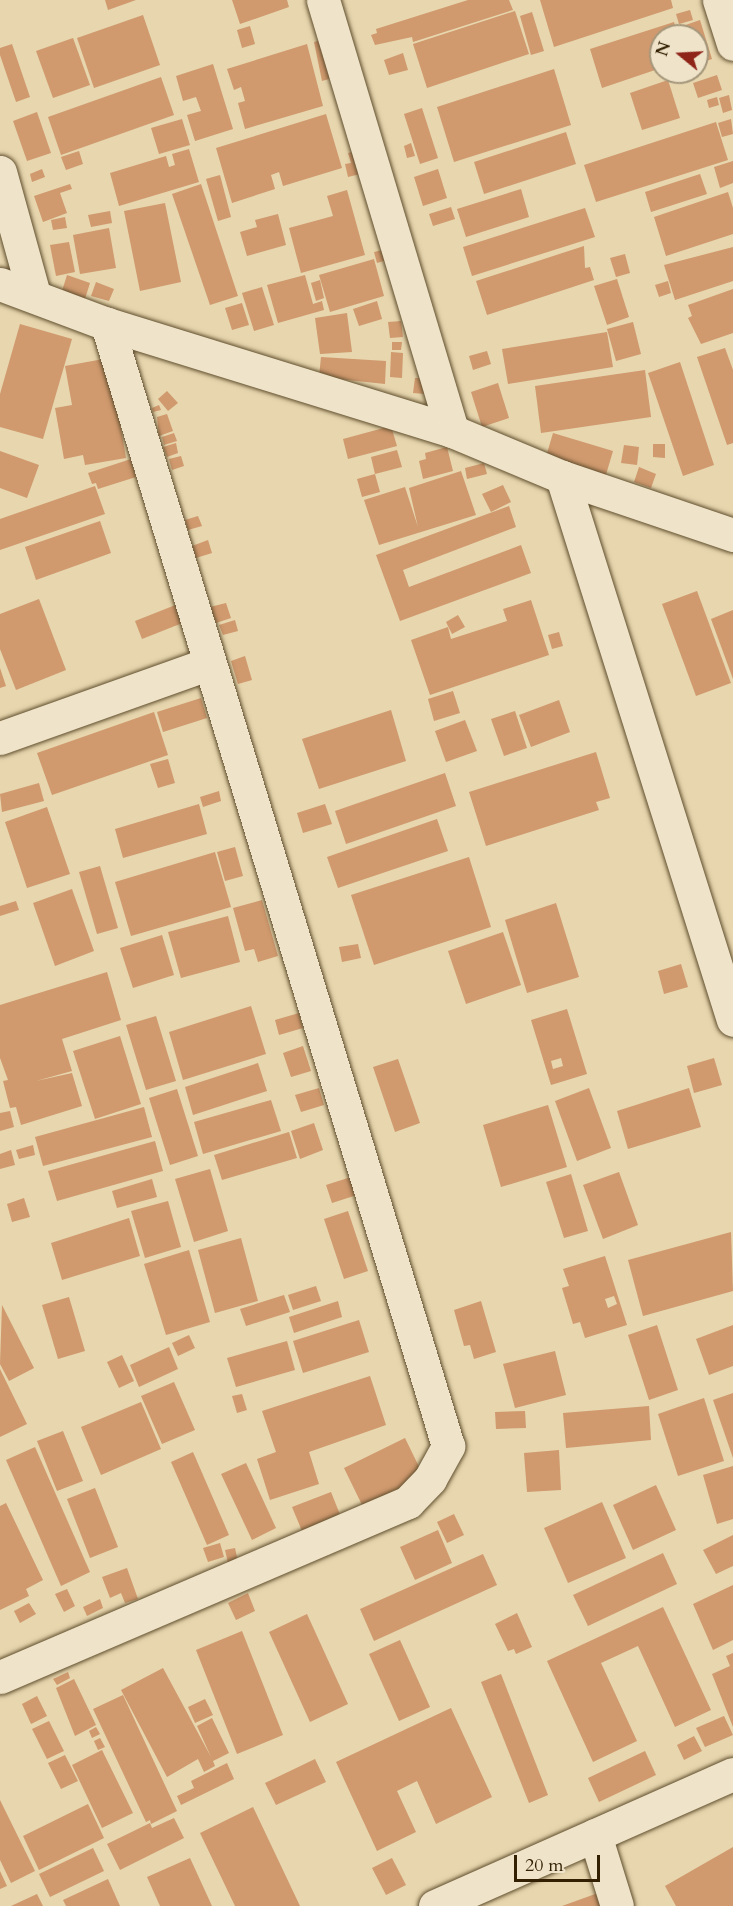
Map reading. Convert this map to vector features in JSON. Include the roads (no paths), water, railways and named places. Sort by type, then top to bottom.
[{"type":"street","points":[[323,0],[452,431]]},
{"type":"street","points":[[719,0],[733,44]]},
{"type":"street","points":[[0,172],[34,296]]},
{"type":"street","points":[[0,284],[107,324],[452,431],[562,477],[733,535]]},
{"type":"street","points":[[0,1677],[408,1502],[430,1479],[448,1446],[208,664],[107,324]]},
{"type":"street","points":[[562,477],[733,1020]]},
{"type":"street","points":[[0,738],[208,664]]},
{"type":"street","points":[[435,1906],[733,1774]]},
{"type":"street","points":[[595,1835],[617,1906]]}]
